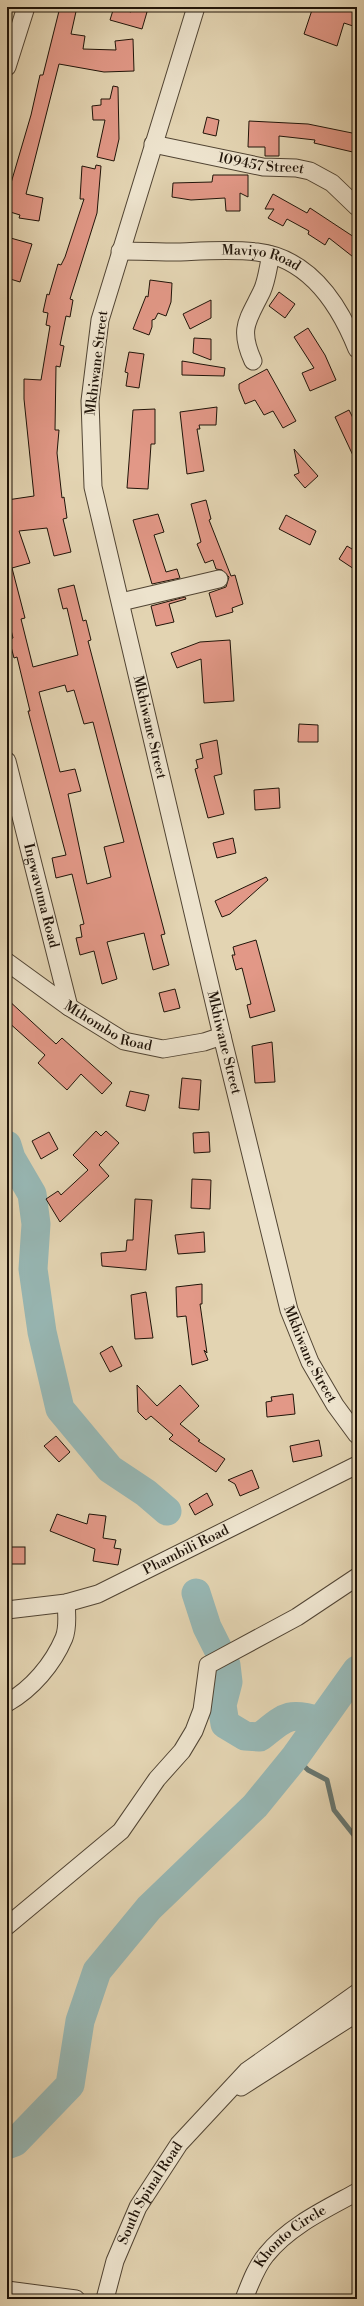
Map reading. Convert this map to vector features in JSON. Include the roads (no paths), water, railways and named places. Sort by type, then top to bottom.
[{"type":"street","points":[[7,67],[26,7]]},
{"type":"street","name":"Mkhiwane Street","points":[[196,7],[100,320],[90,408],[93,487],[222,1036],[289,1310],[310,1362],[335,1405],[357,1435]]},
{"type":"street","name":"109457 Street","points":[[153,144],[263,167],[296,168],[310,171],[332,183],[357,206]]},
{"type":"street","name":"Maviyo Road","points":[[120,251],[177,252],[235,250],[271,255],[294,264],[315,280],[332,300],[349,330],[357,349]]},
{"type":"street","points":[[252,361],[245,338],[246,319],[262,290],[271,255]]},
{"type":"street","points":[[120,602],[218,579]]},
{"type":"street","name":"Ingwavuma Road","points":[[7,761],[69,1007]]},
{"type":"street","name":"Mthombo Road","points":[[7,962],[69,1007],[124,1041],[163,1049],[204,1042],[222,1036]]},
{"type":"street","name":"Phambili Road","points":[[7,1610],[66,1604],[98,1594],[357,1465]]},
{"type":"street","points":[[7,1926],[121,1831],[157,1779],[182,1751],[194,1731],[202,1710],[208,1665],[297,1617],[357,1577]]},
{"type":"street","points":[[7,1702],[18,1696],[46,1670],[65,1637],[66,1604]]},
{"type":"street","name":"South Spinal Road","points":[[105,2299],[115,2261],[138,2207],[179,2144],[247,2071],[357,1993]]},
{"type":"street","name":"South Spinal Road","points":[[218,2101],[357,2013]]},
{"type":"street","name":"Khonto Circle","points":[[244,2299],[250,2282],[266,2255],[312,2217],[357,2192]]},
{"type":"street","points":[[7,2290],[76,2299]]},
{"type":"waterway","points":[[7,1145],[11,1158],[32,1194],[36,1224],[33,1269],[42,1332],[60,1409],[110,1469],[146,1493],[167,1511]]},
{"type":"waterway","points":[[196,1593],[207,1627],[226,1665],[228,1682],[222,1705],[225,1724],[245,1736],[260,1737],[275,1725],[294,1716],[301,1716],[320,1721]]},
{"type":"waterway","points":[[7,2145],[15,2142],[70,2085],[80,2021],[97,1971],[149,1908],[255,1806],[295,1757],[357,1670]]},
{"type":"waterway","points":[[295,1757],[308,1770],[327,1780],[334,1810],[357,1839]]}]
